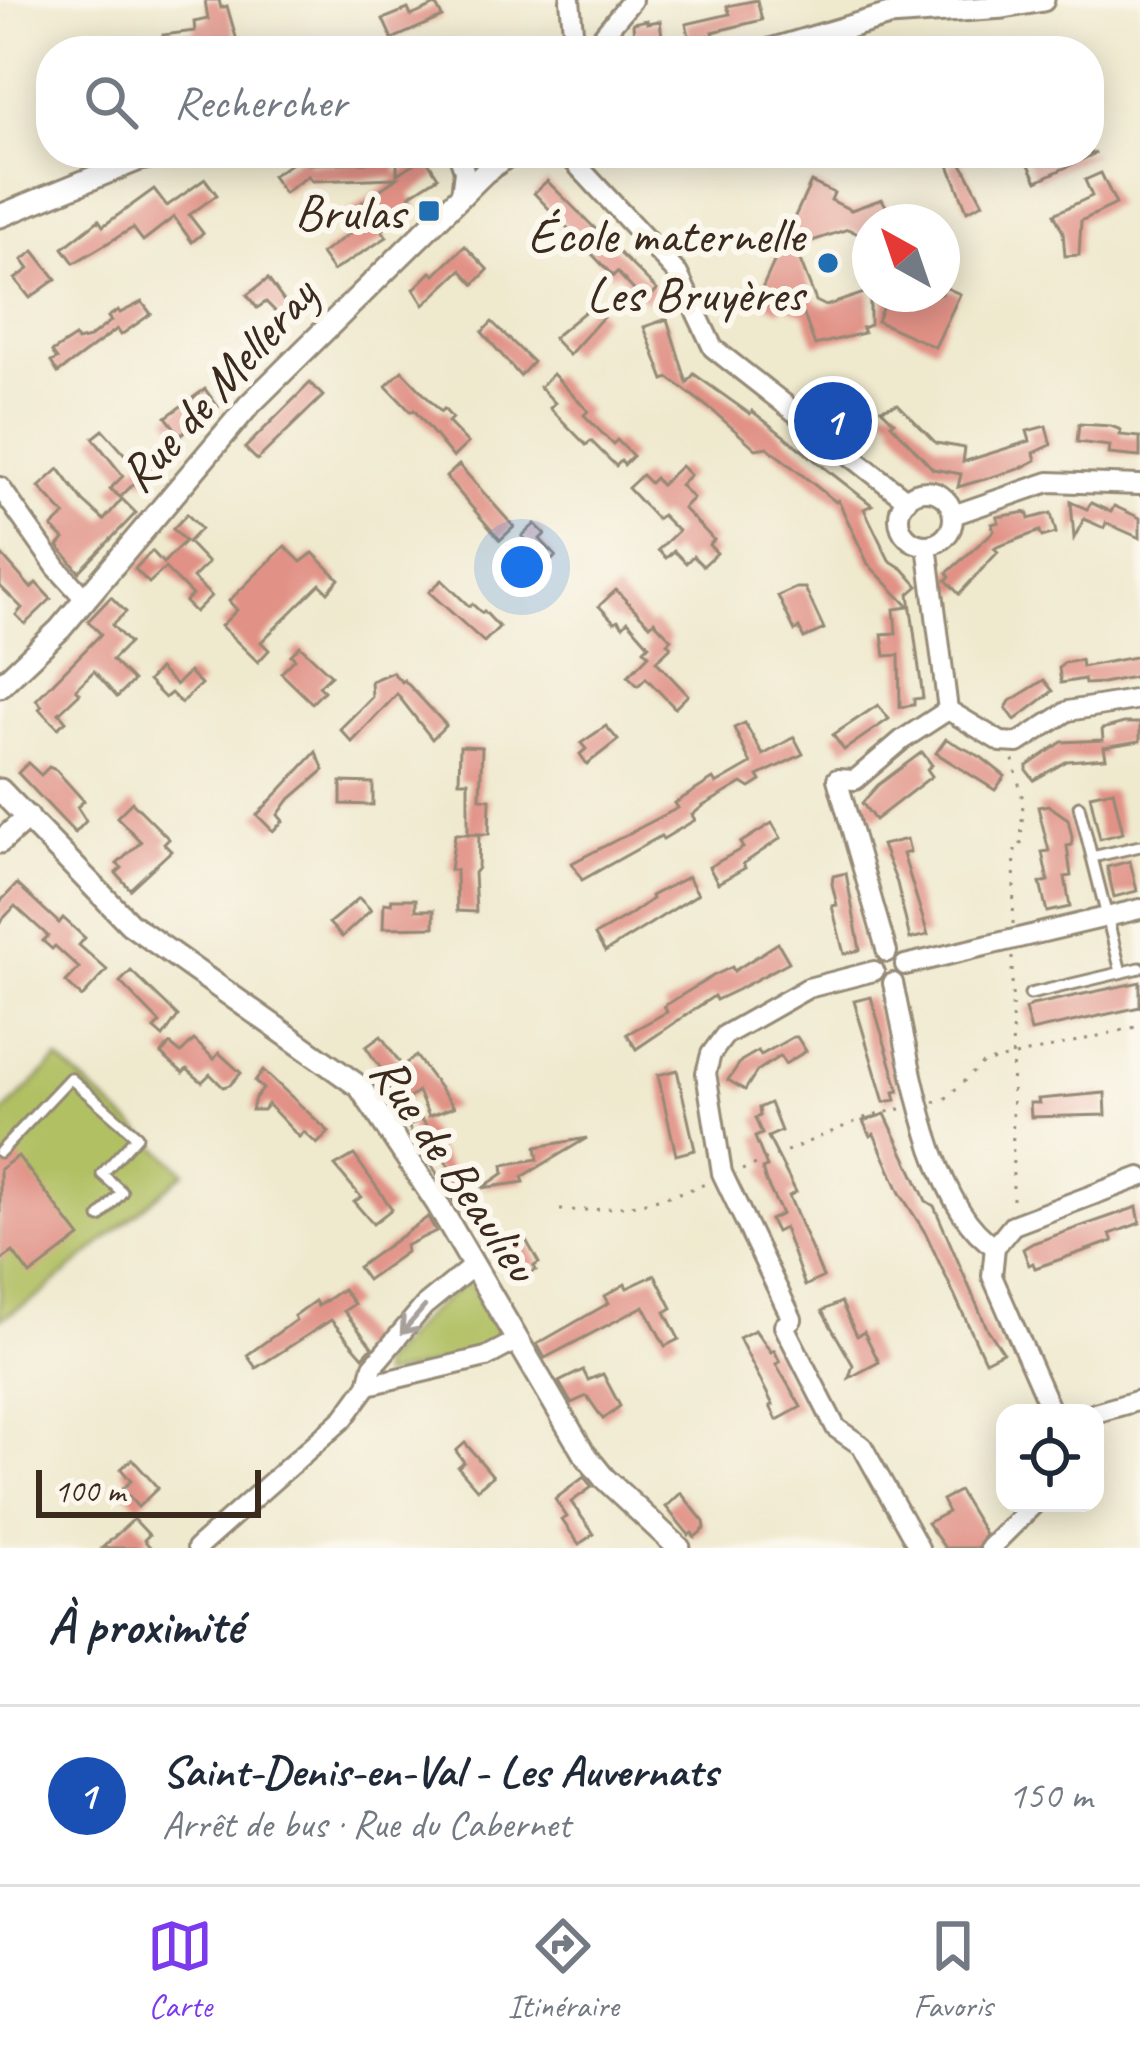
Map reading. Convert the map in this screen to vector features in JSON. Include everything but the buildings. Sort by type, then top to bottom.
[{"type":"street","points":[[570,0],[574,36]]},
{"type":"street","points":[[602,36],[632,0]]},
{"type":"street","points":[[810,36],[889,15],[1042,0]]},
{"type":"street","points":[[0,216],[117,168]]},
{"type":"street","points":[[461,195],[463,168]]},
{"type":"street","name":"Rue de Melleray","points":[[0,686],[86,600],[249,405],[493,168]]},
{"type":"street","points":[[577,168],[678,274],[712,348],[907,500]]},
{"type":"street","points":[[953,515],[1049,482],[1140,485]]},
{"type":"street","points":[[0,487],[57,568],[86,600]]},
{"type":"street","points":[[930,491],[946,499],[953,515],[949,532],[927,545],[904,533],[899,516],[907,500],[930,491]]},
{"type":"street","points":[[927,545],[948,710]]},
{"type":"street","points":[[948,710],[1001,742],[1018,742],[1068,712],[1140,699]]},
{"type":"street","points":[[887,952],[837,779],[855,780],[902,740],[948,710]]},
{"type":"street","name":"Rue de Beaulieu","points":[[0,790],[130,923],[360,1087],[593,1465],[679,1548]]},
{"type":"street","points":[[0,842],[28,817]]},
{"type":"street","points":[[905,965],[1140,910]]},
{"type":"street","points":[[887,952],[896,954],[905,965],[903,975],[893,982],[880,980],[874,971],[875,961],[887,952]]},
{"type":"street","points":[[874,971],[808,988],[725,1034],[711,1054],[706,1073],[724,1177],[792,1318],[784,1326],[836,1428],[862,1446],[919,1548]]},
{"type":"street","points":[[893,982],[930,1144],[966,1222],[995,1247]]},
{"type":"street","points":[[1050,1404],[996,1288],[992,1276],[995,1247],[1013,1225],[1140,1177]]},
{"type":"street","points":[[197,1548],[344,1418],[368,1385],[373,1366],[424,1306],[473,1266]]},
{"type":"street","points":[[368,1385],[486,1357],[516,1342]]},
{"type":"street","points":[[1104,1410],[1140,1400]]},
{"type":"street","points":[[990,1548],[1026,1512]]},
{"type":"lane","points":[[1079,806],[1121,972]]},
{"type":"lane","points":[[1092,857],[1140,845]]},
{"type":"lane","points":[[1030,994],[1140,968]]},
{"type":"lane","points":[[0,1152],[70,1078],[136,1136],[102,1174],[122,1192],[100,1217]]},
{"type":"path","points":[[1009,742],[1023,800],[1022,847],[1015,848],[1012,938],[1013,1225]]},
{"type":"path","points":[[560,1210],[652,1204],[869,1117],[945,1099],[983,1063],[1140,1026]]},
{"type":"green space","points":[[58,1059],[185,1172],[39,1296],[0,1319],[0,1116]]},
{"type":"green space","points":[[465,1283],[475,1289],[499,1332],[495,1344],[482,1352],[381,1377],[379,1366],[427,1314]]},
{"type":"place","name":"Brulas","points":[[429,211]]},
{"type":"place","name":"École maternelle Les Bruyères","points":[[828,263]]},
{"type":"place","name":"Saint-Denis-en-Val - Les Auvernats","points":[[833,421]]}]
